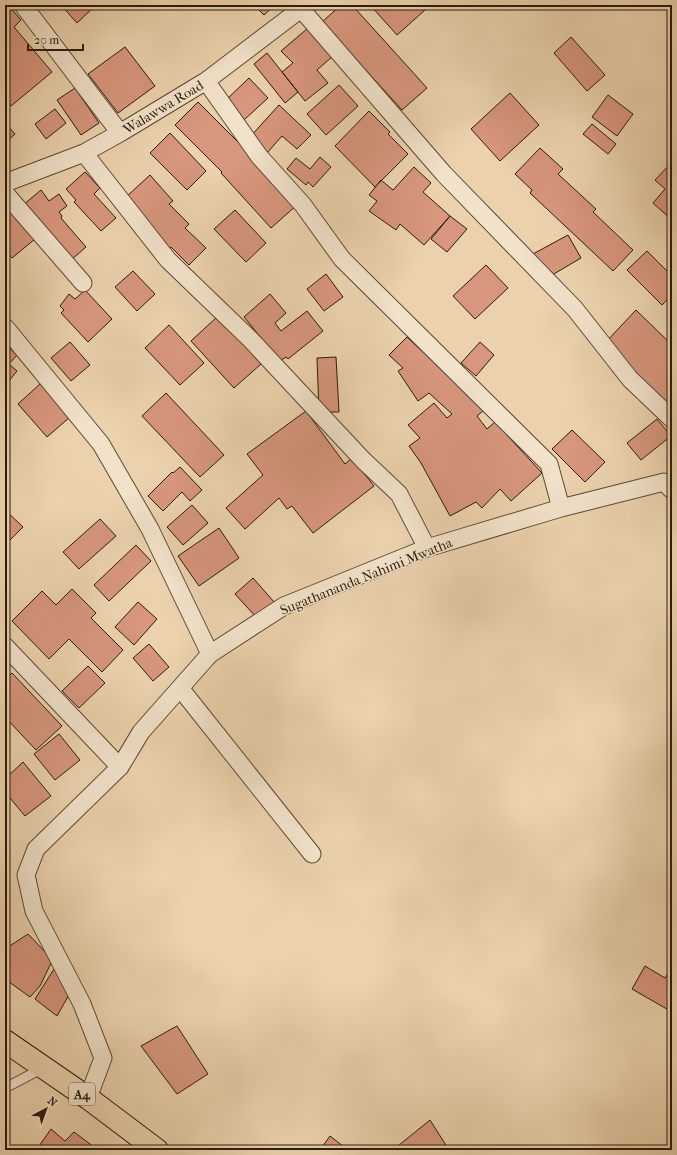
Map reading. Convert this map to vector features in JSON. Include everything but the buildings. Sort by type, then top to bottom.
[{"type":"highway","name":"A4","points":[[5,1041],[88,1098],[157,1150]]},
{"type":"street","points":[[23,5],[120,134]]},
{"type":"street","points":[[303,7],[444,174],[575,309],[630,378],[672,419]]},
{"type":"street","name":"Walawwa Road","points":[[5,183],[84,153],[120,134],[206,81],[303,7]]},
{"type":"street","points":[[206,81],[259,156],[303,205],[342,259],[549,464],[562,508]]},
{"type":"street","points":[[84,153],[168,260],[251,340],[363,460],[399,494],[427,548]]},
{"type":"street","points":[[5,193],[83,283]]},
{"type":"street","points":[[5,327],[101,444],[150,529],[210,654]]},
{"type":"street","name":"Sugathananda Nahimi Mwatha","points":[[88,1098],[103,1058],[82,1004],[34,911],[26,875],[36,849],[120,767],[141,732],[210,654],[284,606],[427,548],[562,508],[669,481]]},
{"type":"street","points":[[5,646],[120,767]]},
{"type":"street","points":[[180,688],[312,854]]},
{"type":"lane","points":[[5,1088],[44,1067]]}]
